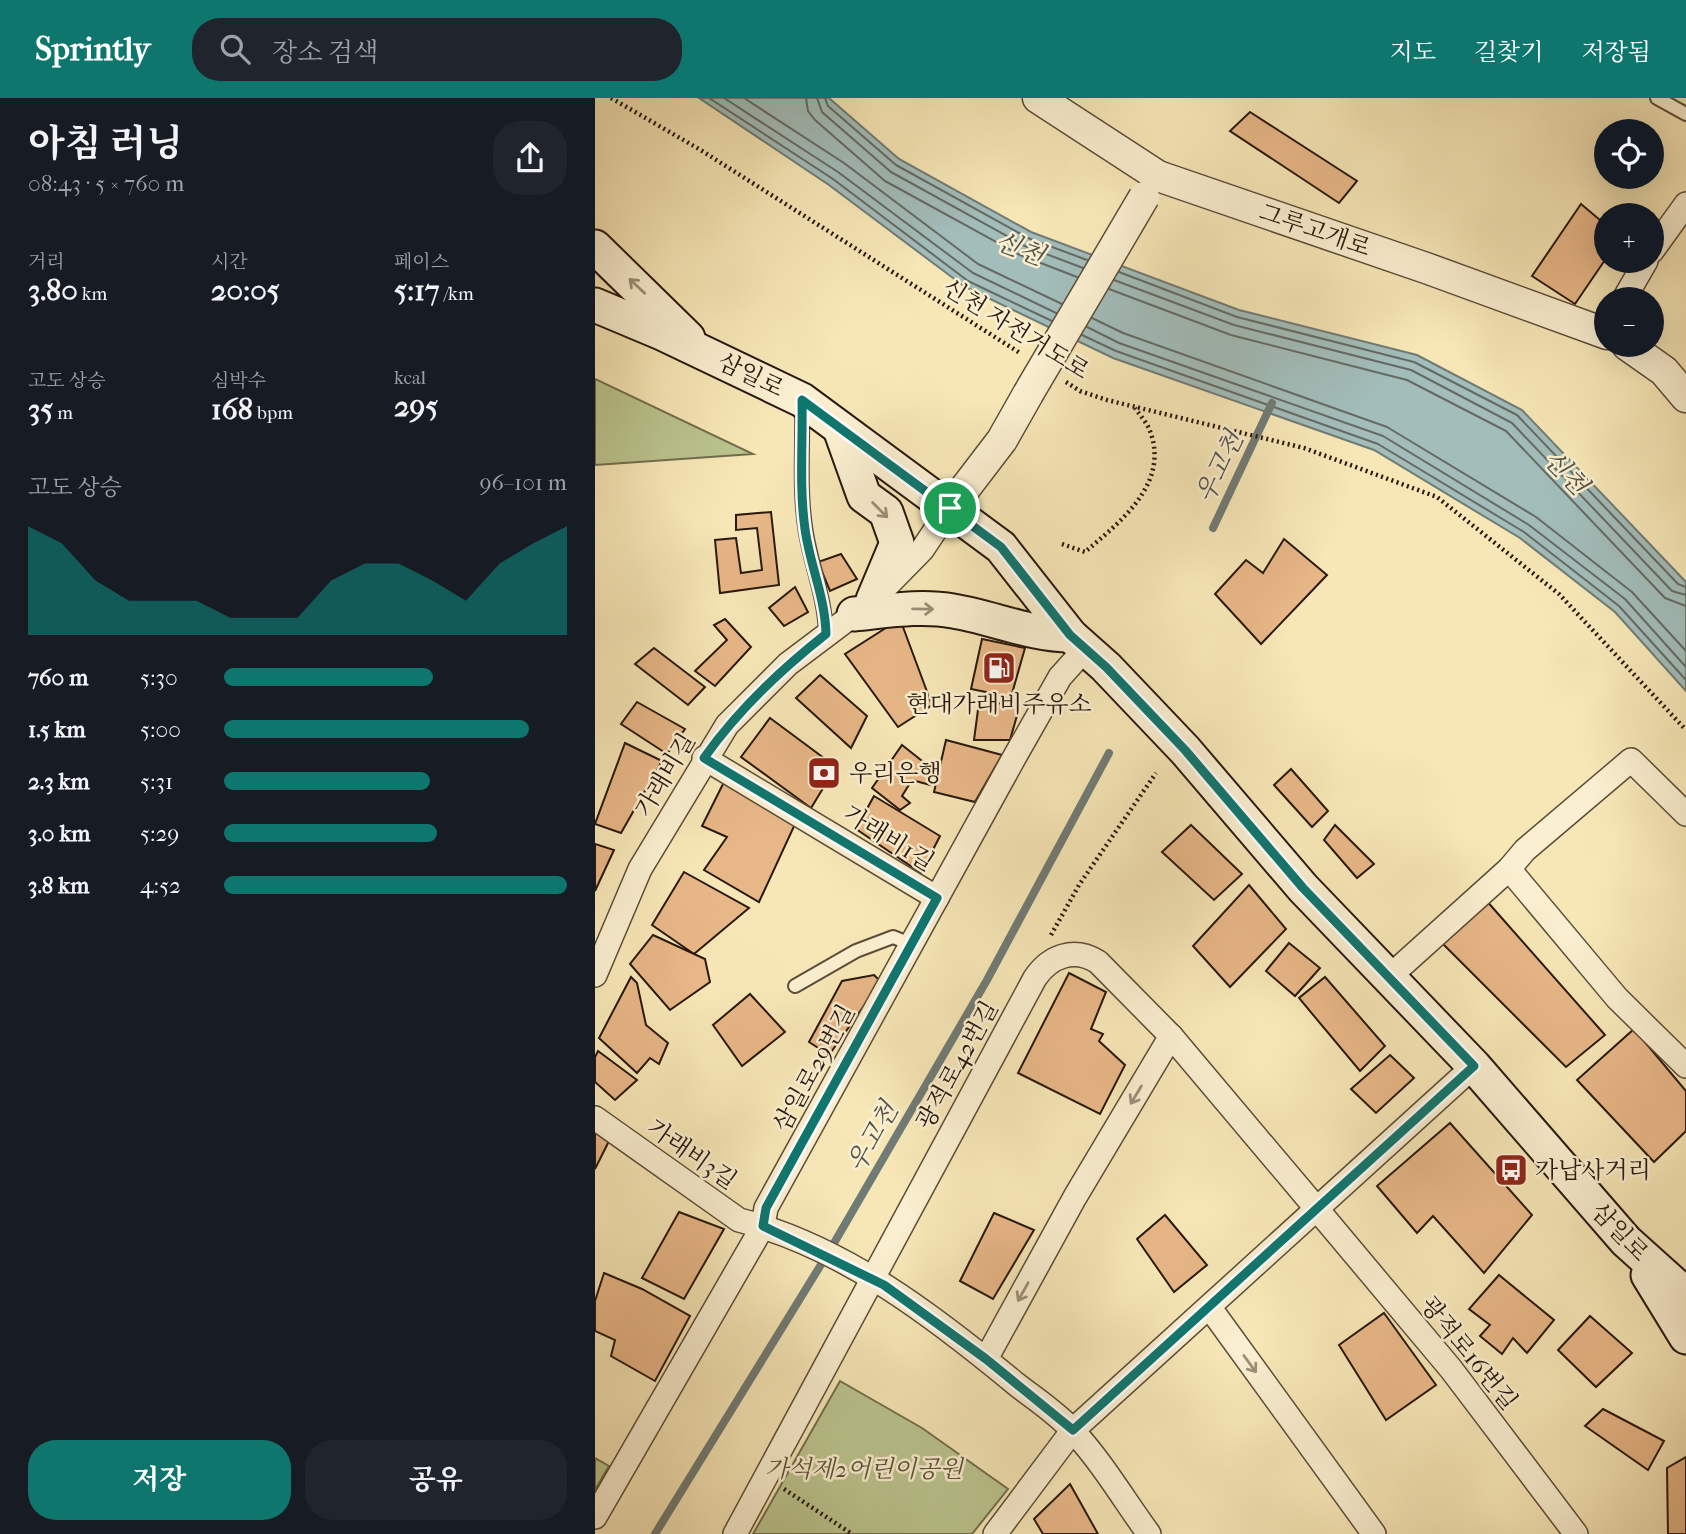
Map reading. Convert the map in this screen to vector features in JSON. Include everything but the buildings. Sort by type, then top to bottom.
[{"type":"main road","points":[[595,247],[702,352]]},
{"type":"main road","name":"삼일로","points":[[595,305],[802,400],[1001,547],[1078,641],[1185,750],[1303,888],[1474,1066],[1626,1241],[1685,1294]]},
{"type":"main road","points":[[840,429],[864,496],[886,512],[897,542],[864,607],[948,610],[995,618],[1047,635],[1078,641]]},
{"type":"main road","points":[[1626,1241],[1686,1337]]},
{"type":"street","name":"그루고개로","points":[[1038,98],[1151,187],[1439,272],[1594,329]]},
{"type":"street","points":[[950,508],[1002,440],[1151,187]]},
{"type":"street","points":[[1664,234],[1686,204]]},
{"type":"street","points":[[1644,357],[1664,371],[1686,397]]},
{"type":"street","name":"가래비길","points":[[595,975],[640,869],[704,758],[727,725],[788,664],[864,607],[922,550],[950,508]]},
{"type":"street","name":"삼일로29번길","points":[[595,1517],[763,1226],[766,1208],[1078,641]]},
{"type":"street","name":"가래비1길","points":[[704,758],[937,898]]},
{"type":"street","points":[[1389,977],[1509,869],[1525,850],[1631,760],[1686,814]]},
{"type":"street","points":[[1509,869],[1617,998],[1686,1066]]},
{"type":"street","name":"광적로42번길","points":[[734,1534],[1042,966],[1056,958],[1085,954],[1098,962],[1171,1036],[1316,1208]]},
{"type":"street","points":[[986,1359],[1075,1197],[1171,1036]]},
{"type":"street","points":[[995,1534],[1073,1430],[1474,1066]]},
{"type":"street","name":"가래비3길","points":[[595,1118],[739,1220],[763,1226],[850,1266],[870,1279]]},
{"type":"street","name":"광적로16번길","points":[[1316,1208],[1451,1369],[1576,1534]]},
{"type":"street","points":[[870,1279],[884,1285],[986,1359],[1073,1430],[1149,1534]]},
{"type":"street","points":[[1210,1308],[1374,1534]]},
{"type":"lane","points":[[1657,98],[1686,114]]},
{"type":"lane","points":[[802,400],[804,476],[801,499],[811,556],[825,605],[826,634]]},
{"type":"lane","points":[[795,986],[856,951],[893,937],[911,944]]},
{"type":"path","name":"신천 자전거도로","points":[[611,98],[710,156],[1022,354]]},
{"type":"path","name":"신천 자전거도로","points":[[1057,376],[1080,391],[1150,411],[1304,448],[1437,498],[1559,594],[1686,730]]},
{"type":"path","points":[[1062,544],[1085,552],[1142,498],[1155,466],[1150,431],[1135,407]]},
{"type":"path","points":[[1045,945],[1079,885],[1156,773]]},
{"type":"path","points":[[766,1477],[852,1534]]},
{"type":"green space","points":[[595,379],[753,454],[595,465]]},
{"type":"green space","name":"가석제2어린이공원","points":[[840,1381],[922,1428],[1008,1489],[972,1534],[753,1534]]},
{"type":"green space","points":[[595,1458],[609,1466],[595,1490]]},
{"type":"water","name":"신천","points":[[699,98],[829,98],[899,159],[1031,232],[1239,310],[1417,355],[1522,410],[1686,582],[1686,691],[1615,612],[1520,538],[1374,450],[1113,358],[965,287],[829,185]]},
{"type":"waterway","name":"우고천","points":[[1213,528],[1272,403]]},
{"type":"waterway","name":"우고천","points":[[655,1534],[830,1250],[987,980],[1109,753]]},
{"type":"place","name":"현대가래비주유소","points":[[999,668]]},
{"type":"place","name":"우리은행","points":[[824,773]]},
{"type":"place","name":"가납사거리","points":[[1511,1170]]},
{"type":"route","points":[[802,400],[950,508],[1006,552],[1070,635],[1106,667],[1185,750],[1303,888],[1474,1066],[1073,1430],[986,1359],[884,1285],[850,1266],[763,1226],[766,1208],[937,898],[704,758],[727,725],[757,694],[788,664],[826,634],[825,605],[811,556],[801,499],[804,476],[802,400]]}]
